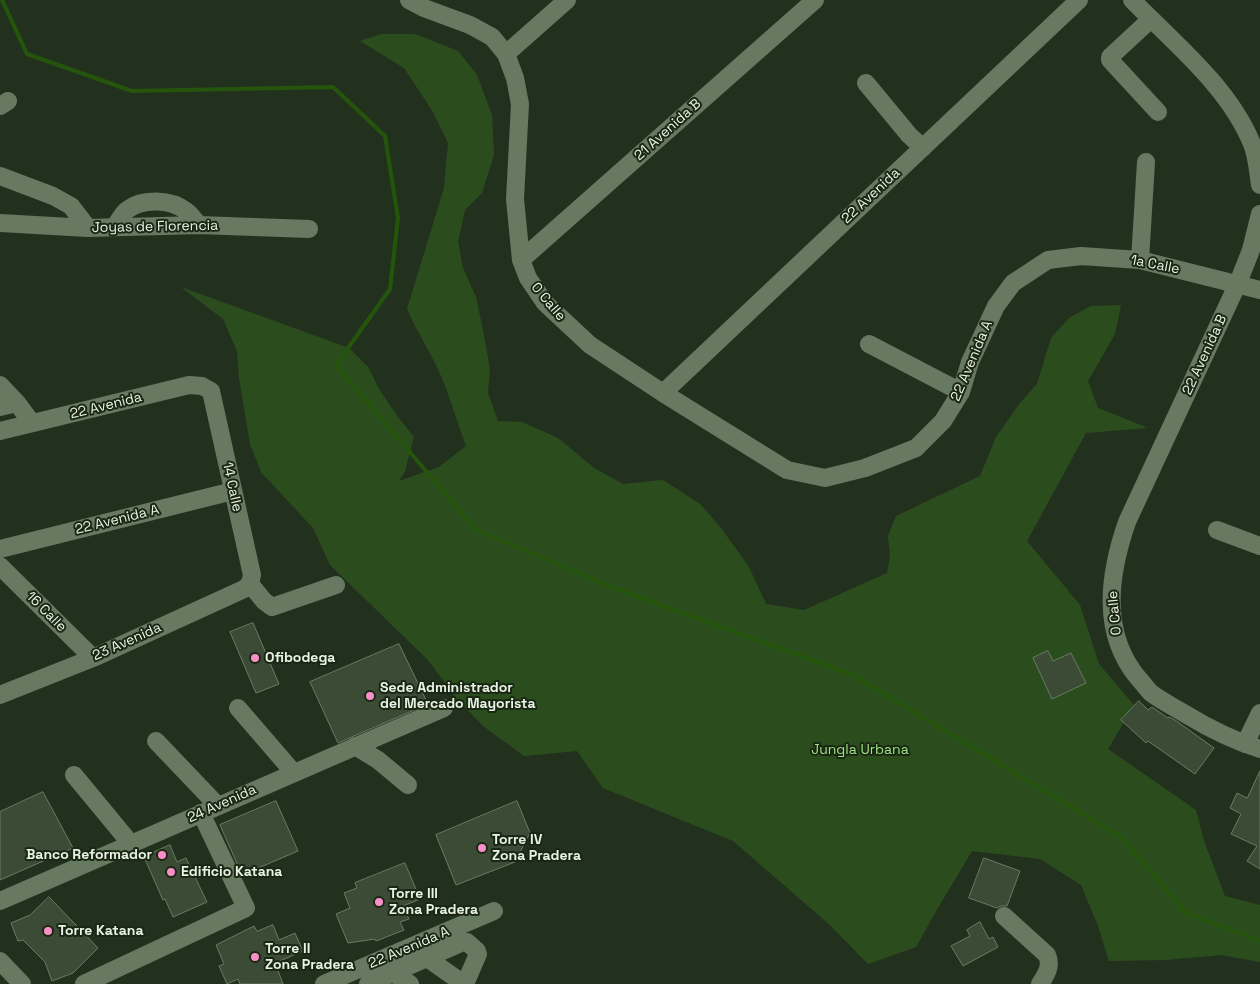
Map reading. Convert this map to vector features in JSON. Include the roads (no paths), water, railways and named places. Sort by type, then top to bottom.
[{"type":"street","name":"0 Calle","points":[[409,0],[492,36],[506,54],[515,78],[520,104],[514,199],[521,260],[528,278],[546,303],[566,324],[590,344],[664,393],[788,470],[825,478],[865,468]]},
{"type":"street","points":[[506,54],[567,0]]},
{"type":"street","name":"21 Avenida B","points":[[521,260],[814,0]]},
{"type":"street","name":"22 Avenida","points":[[664,393],[1079,0]]},
{"type":"street","points":[[1132,0],[1198,66],[1230,103],[1252,145],[1260,185]]},
{"type":"street","points":[[1151,19],[1110,57],[1110,60],[1158,112]]},
{"type":"street","points":[[866,83],[923,148]]},
{"type":"street","points":[[1140,260],[1146,162]]},
{"type":"street","points":[[0,176],[53,196],[71,206],[88,228]]},
{"type":"street","points":[[115,226],[125,211],[136,204],[154,201],[170,203],[186,210],[200,225]]},
{"type":"street","name":"22 Avenida B","points":[[1141,494],[1238,283],[1251,250],[1260,214]]},
{"type":"street","name":"Joyas de Florencia","points":[[0,223],[88,228],[200,225],[309,229]]},
{"type":"street","name":"1a Calle","points":[[1048,260],[1081,256],[1140,260],[1260,290]]},
{"type":"street","name":"22 Avenida A","points":[[865,468],[916,448],[943,421],[961,392],[970,362],[996,306],[1013,283],[1048,260]]},
{"type":"street","points":[[869,344],[961,392]]},
{"type":"street","points":[[0,385],[32,423]]},
{"type":"street","name":"22 Avenida","points":[[0,431],[189,385],[202,386],[211,390]]},
{"type":"street","name":"14 Calle","points":[[211,390],[252,575],[250,584]]},
{"type":"street","points":[[0,407],[17,403]]},
{"type":"street","name":"22 Avenida A","points":[[0,549],[233,491]]},
{"type":"street","name":"0 Calle","points":[[1141,494],[1127,522],[1116,553],[1111,594],[1115,636],[1129,667],[1150,692],[1197,721],[1253,747]]},
{"type":"street","points":[[1218,530],[1260,546]]},
{"type":"street","name":"16 Calle","points":[[0,566],[92,658]]},
{"type":"street","points":[[250,584],[264,601],[272,607],[336,585]]},
{"type":"street","name":"23 Avenida","points":[[0,695],[92,658],[244,589],[250,584]]},
{"type":"street","points":[[238,708],[294,773]]},
{"type":"street","name":"24 Avenida","points":[[0,901],[444,708]]},
{"type":"street","points":[[1253,747],[1260,713]]},
{"type":"street","points":[[156,741],[218,806]]},
{"type":"street","points":[[355,746],[378,760],[408,785]]},
{"type":"street","points":[[74,775],[132,844]]},
{"type":"street","points":[[84,984],[246,908],[201,813]]},
{"type":"street","name":"22 Avenida A","points":[[324,984],[494,911]]},
{"type":"street","points":[[1004,916],[1047,955],[1049,959],[1048,971],[1040,984]]},
{"type":"street","points":[[370,984],[463,942],[467,942],[478,954],[464,984],[428,958]]},
{"type":"street","points":[[0,961],[22,984]]},
{"type":"street","points":[[393,973],[410,984]]},
{"type":"waterway","points":[[2,0],[27,54],[132,91],[333,87],[385,136],[398,218],[390,289],[336,365],[475,529],[611,587],[853,675],[1121,837],[1186,913],[1260,941]]},
{"type":"place","name":"Ofibodega","points":[[255,658]]},
{"type":"place","name":"Sede Administrador del Mercado Mayorista","points":[[370,696]]},
{"type":"place","name":"Torre IV Zona Pradera","points":[[482,848]]},
{"type":"place","name":"Banco Reformador","points":[[162,855]]},
{"type":"place","name":"Edificio Katana","points":[[171,872]]},
{"type":"place","name":"Torre III Zona Pradera","points":[[379,902]]},
{"type":"place","name":"Torre Katana","points":[[48,931]]},
{"type":"place","name":"Torre II Zona Pradera","points":[[255,957]]},
{"type":"park label","name":"Jungla Urbana","points":[[860,750]]}]
